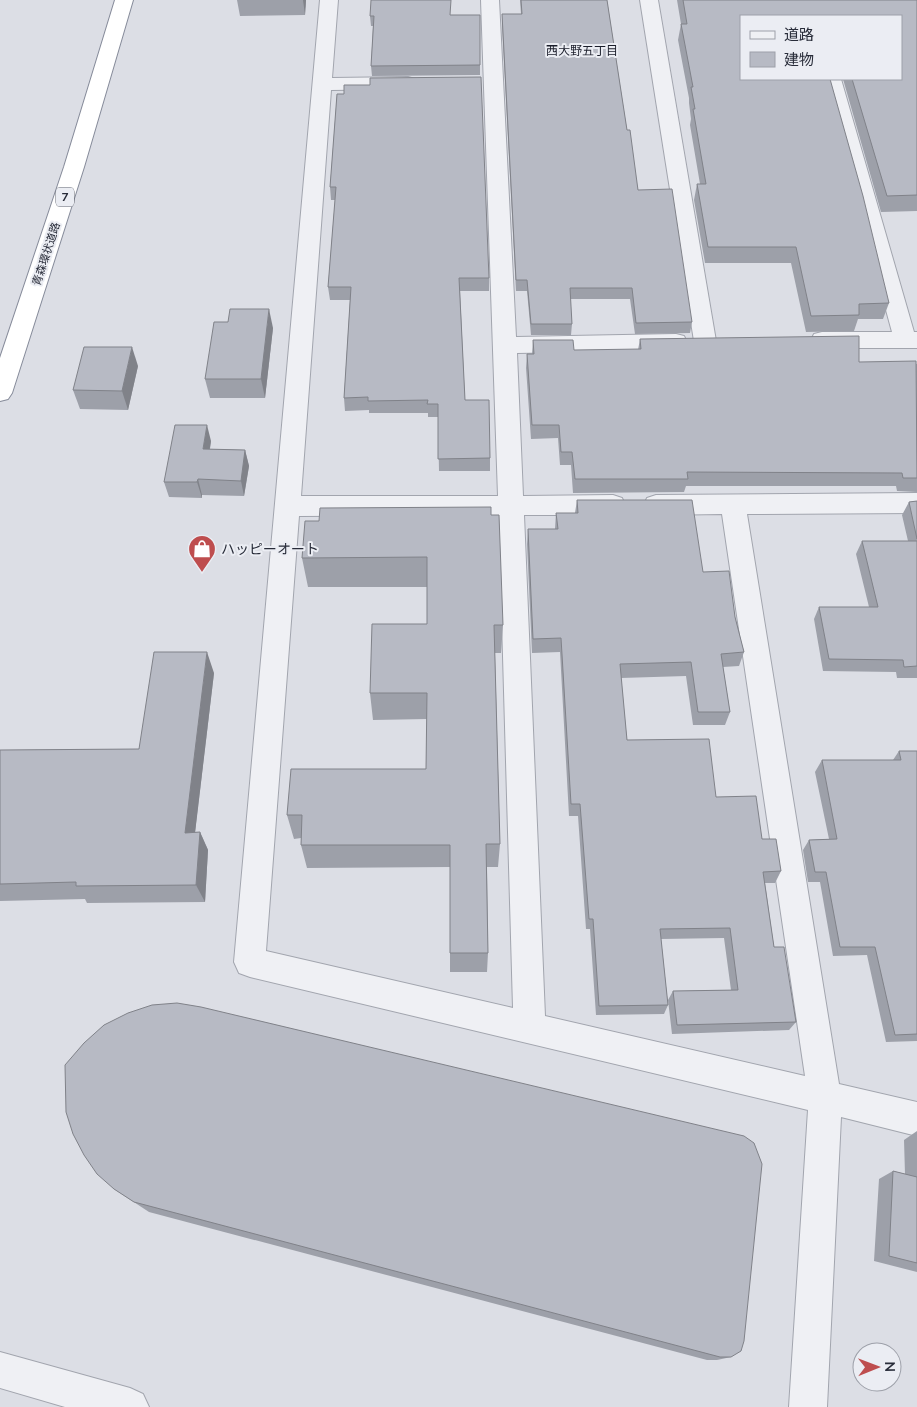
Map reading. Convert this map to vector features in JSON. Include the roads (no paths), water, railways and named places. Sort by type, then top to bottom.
[{"type":"highway","name":"青森環状道路","points":[[0,393],[74,167],[124,0]]},
{"type":"street","points":[[329,0],[324,84],[250,962],[917,1119]]},
{"type":"street","points":[[490,0],[482,83],[505,345],[530,1028]]},
{"type":"street","points":[[505,345],[715,341],[649,0]]},
{"type":"street","points":[[805,340],[911,340],[832,80]]},
{"type":"street","points":[[324,84],[422,83]]},
{"type":"street","points":[[287,506],[917,503]]},
{"type":"street","points":[[733,504],[826,1099],[808,1407]]},
{"type":"street","points":[[0,1370],[130,1407]]},
{"type":"place","name":"ハッピーオート","points":[[202,573]]},
{"type":"district","name":"西大野五丁目","points":[[582,51]]}]
